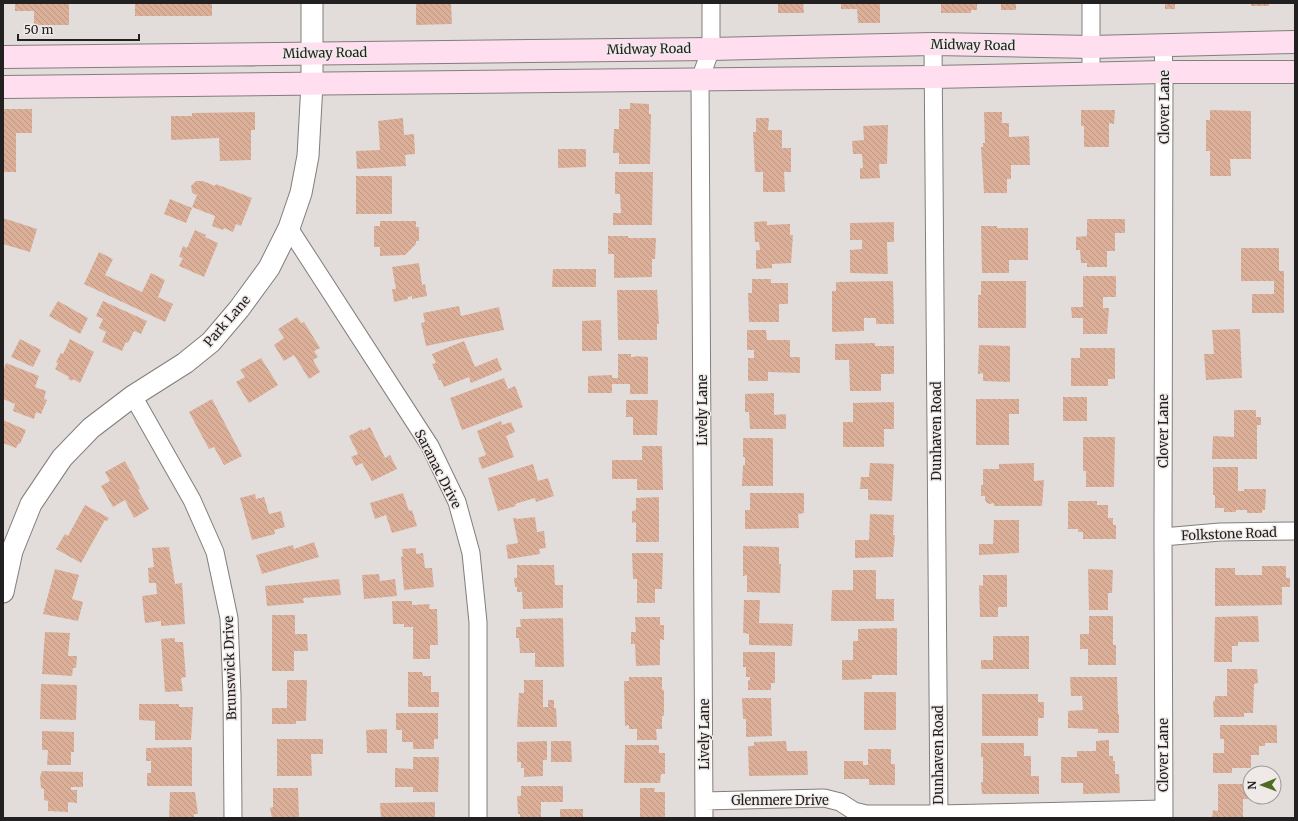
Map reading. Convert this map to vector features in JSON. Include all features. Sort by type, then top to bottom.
[{"type":"main road","name":"Midway Road","points":[[3,57],[711,49],[933,44],[1091,47],[1163,44],[1295,42]]},
{"type":"main road","points":[[3,87],[933,77],[1164,72],[1295,72]]},
{"type":"street","name":"Park Lane","points":[[3,592],[12,551],[31,504],[62,458],[91,428],[133,396],[185,363],[211,342],[239,309],[269,268],[289,228],[301,193],[308,156],[312,84],[312,3]]},
{"type":"street","name":"Lively Lane","points":[[704,818],[700,79],[711,49],[711,3]]},
{"type":"street","points":[[1091,3],[1091,74]]},
{"type":"street","name":"Dunhaven Road","points":[[933,44],[939,816]]},
{"type":"street","name":"Clover Lane","points":[[1163,44],[1164,814]]},
{"type":"street","name":"Saranac Drive","points":[[289,228],[430,446],[457,502],[471,553],[478,622],[478,818]]},
{"type":"street","name":"Brunswick Drive","points":[[133,396],[192,500],[215,552],[229,618],[232,695],[233,818]]},
{"type":"street","name":"Folkstone Road","points":[[1163,537],[1220,532],[1295,531]]},
{"type":"street","name":"Glenmere Drive","points":[[704,801],[824,798],[840,802],[854,811],[866,814],[939,816],[1164,814]]},
{"type":"building","points":[[15,3],[69,3],[69,25],[34,25],[34,11],[15,11]]},
{"type":"building","points":[[135,3],[212,3],[212,16],[135,16]]},
{"type":"building","points":[[416,3],[451,3],[452,24],[416,25]]},
{"type":"building","points":[[778,3],[803,3],[804,13],[778,13]]},
{"type":"building","points":[[841,3],[880,3],[880,23],[858,23],[857,9],[841,9]]},
{"type":"building","points":[[941,3],[977,3],[977,10],[971,10],[971,13],[941,13]]},
{"type":"building","points":[[1001,3],[1016,3],[1016,10],[1001,10]]},
{"type":"building","points":[[1165,3],[1175,3],[1175,9],[1165,9]]},
{"type":"building","points":[[1251,3],[1269,3],[1269,6],[1251,6]]},
{"type":"building","points":[[630,103],[649,104],[649,114],[651,114],[650,164],[619,164],[619,153],[613,153],[614,129],[619,129],[619,109],[630,109]]},
{"type":"building","points":[[3,109],[32,109],[32,133],[16,133],[16,172],[3,172]]},
{"type":"building","points":[[1081,110],[1115,110],[1114,124],[1109,123],[1109,147],[1084,147],[1084,126],[1081,126]]},
{"type":"building","points":[[1210,110],[1251,111],[1251,159],[1230,159],[1231,176],[1210,176],[1210,151],[1206,151],[1206,120],[1210,120]]},
{"type":"building","points":[[255,112],[255,130],[251,130],[251,160],[220,161],[219,138],[171,140],[171,116],[192,116],[192,113]]},
{"type":"building","points":[[984,112],[1002,112],[1002,123],[1009,123],[1009,137],[1029,136],[1030,165],[1011,165],[1011,179],[1007,179],[1007,193],[984,193],[981,147],[983,147],[983,143],[985,143]]},
{"type":"building","points":[[403,118],[404,135],[414,134],[415,154],[405,155],[406,166],[357,169],[356,151],[380,150],[378,121]]},
{"type":"building","points":[[756,118],[769,118],[768,130],[782,130],[782,148],[791,148],[791,172],[784,172],[785,192],[763,192],[763,172],[755,172],[753,132],[756,132]]},
{"type":"building","points":[[888,125],[887,164],[879,164],[880,178],[860,179],[860,168],[863,168],[862,154],[853,154],[852,141],[864,140],[863,126]]},
{"type":"building","points":[[558,149],[586,149],[586,167],[558,168]]},
{"type":"building","points":[[615,172],[653,172],[652,225],[613,225],[613,213],[621,213],[620,194],[615,194]]},
{"type":"building","points":[[356,176],[392,176],[392,214],[356,214]]},
{"type":"building","points":[[196,181],[203,181],[215,186],[216,184],[252,198],[241,226],[236,224],[233,232],[224,228],[223,230],[212,226],[215,216],[192,207],[197,195],[192,192],[191,186]]},
{"type":"building","points":[[170,199],[192,208],[186,223],[164,214]]},
{"type":"building","points":[[3,218],[37,229],[30,252],[3,244]]},
{"type":"building","points":[[1087,219],[1125,219],[1125,233],[1115,233],[1115,251],[1107,251],[1107,267],[1087,267],[1087,263],[1081,263],[1080,250],[1076,250],[1076,237],[1087,236]]},
{"type":"building","points":[[380,221],[416,221],[416,227],[419,227],[419,241],[416,241],[416,244],[405,255],[380,256],[380,247],[374,247],[374,226],[380,226]]},
{"type":"building","points":[[767,221],[767,225],[790,224],[790,235],[793,235],[791,263],[772,264],[772,268],[756,269],[756,250],[760,250],[759,242],[755,242],[754,222]]},
{"type":"building","points":[[894,222],[894,242],[887,242],[888,274],[850,273],[850,250],[862,249],[862,240],[850,240],[850,223]]},
{"type":"building","points":[[981,226],[997,226],[997,228],[1028,228],[1028,260],[1009,260],[1009,273],[982,273]]},
{"type":"building","points":[[195,230],[218,243],[204,277],[179,266],[183,258],[179,257],[183,246],[187,248]]},
{"type":"building","points":[[608,236],[656,238],[655,259],[652,259],[652,277],[614,278],[614,254],[608,254]]},
{"type":"building","points":[[1241,248],[1279,248],[1279,271],[1284,271],[1284,313],[1252,313],[1252,294],[1274,294],[1274,281],[1241,281]]},
{"type":"building","points":[[99,252],[113,259],[105,275],[142,292],[151,273],[165,280],[158,297],[173,304],[165,322],[84,284]]},
{"type":"building","points":[[419,263],[422,285],[425,284],[427,296],[412,299],[412,296],[408,297],[408,299],[394,302],[392,289],[396,289],[392,267]]},
{"type":"building","points":[[553,269],[596,269],[596,287],[552,287]]},
{"type":"building","points":[[1083,276],[1116,276],[1116,297],[1103,297],[1103,308],[1109,308],[1107,334],[1083,334],[1083,318],[1072,318],[1071,307],[1083,307]]},
{"type":"building","points":[[752,279],[771,279],[771,283],[788,283],[788,304],[779,304],[779,322],[749,322],[748,293],[752,293]]},
{"type":"building","points":[[893,281],[894,324],[876,324],[876,318],[864,318],[864,331],[832,332],[832,291],[836,291],[836,282]]},
{"type":"building","points":[[981,281],[1026,281],[1026,328],[978,328],[978,295],[981,295]]},
{"type":"building","points":[[617,290],[657,290],[659,324],[657,324],[657,340],[618,340]]},
{"type":"building","points":[[58,301],[88,318],[80,334],[49,316]]},
{"type":"building","points":[[103,301],[147,321],[141,334],[134,331],[128,343],[126,342],[122,351],[102,342],[106,332],[99,328],[103,319],[96,316]]},
{"type":"building","points":[[459,306],[461,316],[499,307],[504,330],[426,346],[421,323],[425,322],[423,313]]},
{"type":"building","points":[[297,317],[301,323],[304,322],[320,348],[314,351],[318,357],[313,360],[320,372],[309,379],[294,355],[284,361],[274,345],[284,338],[278,329]]},
{"type":"building","points":[[601,320],[602,351],[582,351],[582,321]]},
{"type":"building","points":[[1240,329],[1242,378],[1206,380],[1204,354],[1214,354],[1212,330]]},
{"type":"building","points":[[747,330],[766,330],[767,340],[790,340],[790,357],[800,357],[800,373],[768,372],[768,381],[748,381],[748,358],[754,358],[754,350],[747,350]]},
{"type":"building","points":[[20,339],[41,350],[33,367],[11,357]]},
{"type":"building","points":[[70,339],[94,352],[80,383],[73,379],[72,381],[68,379],[69,377],[55,369],[58,363],[56,362],[61,353],[63,354]]},
{"type":"building","points":[[464,341],[475,367],[497,358],[502,370],[471,383],[469,377],[444,387],[432,364],[436,363],[432,354]]},
{"type":"building","points":[[875,343],[875,346],[894,346],[894,374],[881,374],[881,391],[850,391],[849,360],[835,360],[835,344]]},
{"type":"building","points":[[979,345],[1010,346],[1010,382],[983,381],[983,373],[978,374]]},
{"type":"building","points":[[1080,348],[1115,348],[1115,379],[1108,379],[1108,386],[1071,386],[1071,358],[1080,358]]},
{"type":"building","points":[[618,354],[631,354],[631,357],[648,357],[648,394],[630,394],[630,384],[612,384],[612,393],[588,393],[588,376],[612,375],[612,378],[618,378]]},
{"type":"building","points":[[261,358],[278,385],[249,403],[236,382],[245,377],[240,370]]},
{"type":"building","points":[[6,363],[39,376],[35,387],[46,391],[44,399],[47,400],[41,414],[36,412],[34,419],[13,411],[15,404],[3,399],[3,372]]},
{"type":"building","points":[[504,378],[508,389],[515,386],[523,407],[462,430],[450,398]]},
{"type":"building","points":[[774,393],[774,415],[786,414],[786,429],[750,429],[749,412],[745,412],[745,394]]},
{"type":"building","points":[[1063,397],[1087,397],[1087,421],[1063,421]]},
{"type":"building","points":[[212,399],[242,456],[224,465],[214,447],[209,449],[189,412]]},
{"type":"building","points":[[976,399],[1019,399],[1019,414],[1009,414],[1009,445],[976,445]]},
{"type":"building","points":[[626,400],[658,400],[657,435],[633,435],[633,417],[626,417]]},
{"type":"building","points":[[894,402],[894,429],[884,429],[884,447],[843,447],[843,422],[853,422],[853,403]]},
{"type":"building","points":[[1234,410],[1256,410],[1256,417],[1261,417],[1261,425],[1257,425],[1257,459],[1212,459],[1213,436],[1234,437]]},
{"type":"building","points":[[3,420],[26,430],[20,444],[19,443],[16,448],[3,443]]},
{"type":"building","points":[[501,421],[502,425],[511,422],[515,432],[506,436],[514,457],[482,469],[478,458],[486,455],[477,431]]},
{"type":"building","points":[[370,427],[385,458],[390,455],[397,469],[372,481],[362,463],[356,466],[351,457],[358,454],[349,436],[362,429],[363,431]]},
{"type":"building","points":[[1083,437],[1115,437],[1114,487],[1086,487],[1086,471],[1083,471]]},
{"type":"building","points":[[743,438],[773,438],[773,486],[742,486],[743,465],[745,465],[745,457],[743,457]]},
{"type":"building","points":[[642,446],[662,446],[663,490],[637,490],[637,479],[612,479],[612,460],[642,460]]},
{"type":"building","points":[[125,461],[140,489],[138,490],[149,509],[134,518],[125,500],[113,507],[101,486],[110,481],[105,472]]},
{"type":"building","points":[[870,463],[894,464],[892,501],[868,500],[868,489],[860,489],[861,477],[869,477]]},
{"type":"building","points":[[1034,463],[1034,481],[1044,480],[1042,506],[994,506],[994,503],[987,503],[985,496],[981,496],[983,469],[999,469],[999,464]]},
{"type":"building","points":[[533,464],[538,481],[548,478],[554,496],[536,502],[535,498],[515,504],[516,506],[498,511],[488,478]]},
{"type":"building","points":[[1213,467],[1238,467],[1238,491],[1244,491],[1244,489],[1266,489],[1265,510],[1262,510],[1262,513],[1247,513],[1247,510],[1224,512],[1224,508],[1215,508],[1215,495],[1213,495]]},
{"type":"building","points":[[403,493],[409,511],[412,510],[417,526],[392,533],[386,515],[375,519],[370,503]]},
{"type":"building","points":[[750,493],[804,493],[804,513],[798,514],[799,528],[745,529],[745,510],[750,510]]},
{"type":"building","points":[[255,494],[256,499],[264,497],[269,514],[281,511],[285,527],[274,530],[275,534],[252,540],[240,498]]},
{"type":"building","points":[[659,497],[659,542],[636,542],[636,522],[632,523],[632,511],[636,510],[636,498]]},
{"type":"building","points":[[1068,501],[1097,501],[1097,505],[1108,505],[1108,518],[1113,518],[1113,525],[1116,525],[1116,539],[1083,539],[1083,532],[1078,532],[1078,529],[1068,529]]},
{"type":"building","points":[[85,505],[109,518],[107,521],[105,520],[81,563],[56,549],[65,534],[68,536]]},
{"type":"building","points":[[870,514],[894,515],[893,535],[895,535],[893,557],[855,558],[855,540],[869,540]]},
{"type":"building","points":[[535,517],[537,532],[544,531],[546,548],[539,549],[540,554],[508,559],[506,545],[518,543],[513,518]]},
{"type":"building","points":[[994,520],[1019,520],[1019,553],[979,555],[979,544],[993,544]]},
{"type":"building","points":[[314,542],[319,557],[262,574],[256,555],[293,545],[294,549]]},
{"type":"building","points":[[743,546],[779,547],[779,564],[781,564],[780,593],[747,592],[747,575],[743,576]]},
{"type":"building","points":[[169,547],[175,584],[182,583],[185,624],[161,626],[161,621],[145,623],[142,596],[157,594],[156,583],[149,583],[148,568],[154,567],[152,548]]},
{"type":"building","points":[[416,548],[416,554],[423,553],[425,568],[432,568],[434,587],[404,590],[401,557],[403,556],[402,549]]},
{"type":"building","points":[[632,553],[663,553],[662,589],[655,589],[655,603],[637,603],[637,579],[633,579]]},
{"type":"building","points":[[517,565],[554,565],[555,585],[563,585],[563,608],[523,609],[522,592],[517,592],[517,587],[515,587],[514,578],[517,578]]},
{"type":"building","points":[[1262,566],[1286,566],[1286,578],[1290,578],[1290,587],[1282,587],[1282,605],[1215,606],[1215,568],[1235,568],[1235,575],[1262,575]]},
{"type":"building","points":[[55,569],[79,575],[72,599],[83,602],[78,621],[43,614]]},
{"type":"building","points":[[1088,569],[1113,570],[1112,593],[1108,593],[1108,610],[1089,610]]},
{"type":"building","points":[[853,570],[876,570],[876,599],[894,599],[894,621],[831,621],[832,590],[853,590]]},
{"type":"building","points":[[379,574],[380,581],[395,579],[397,596],[364,599],[362,575]]},
{"type":"building","points":[[983,575],[1007,575],[1007,607],[998,607],[998,617],[980,617],[979,585],[983,586]]},
{"type":"building","points":[[339,579],[341,595],[303,598],[304,603],[267,606],[265,586]]},
{"type":"building","points":[[744,600],[760,600],[759,623],[793,624],[792,646],[749,645],[749,634],[743,633]]},
{"type":"building","points":[[392,601],[412,601],[412,605],[430,604],[429,609],[437,609],[438,645],[430,645],[430,659],[413,659],[413,627],[404,627],[404,624],[393,624]]},
{"type":"building","points":[[272,615],[295,615],[295,634],[307,634],[308,651],[294,651],[294,671],[272,671]]},
{"type":"building","points":[[1089,616],[1113,616],[1113,645],[1116,645],[1116,665],[1088,665],[1088,649],[1080,649],[1080,634],[1089,634]]},
{"type":"building","points":[[1258,616],[1259,642],[1238,642],[1238,646],[1232,646],[1232,662],[1214,662],[1215,617]]},
{"type":"building","points":[[635,617],[660,617],[660,625],[664,625],[664,640],[660,639],[660,665],[636,666],[635,644],[631,644],[631,632],[636,632]]},
{"type":"building","points":[[563,618],[564,667],[535,667],[535,653],[520,653],[519,638],[516,638],[516,627],[521,627],[520,619]]},
{"type":"building","points":[[897,628],[897,675],[872,675],[872,679],[842,680],[842,660],[853,660],[853,641],[858,641],[858,629]]},
{"type":"building","points":[[45,632],[70,633],[68,656],[77,656],[76,668],[73,668],[72,676],[42,674]]},
{"type":"building","points":[[993,636],[1029,636],[1029,669],[981,669],[981,660],[993,660]]},
{"type":"building","points":[[175,638],[175,642],[183,642],[186,677],[181,678],[183,691],[165,692],[161,639]]},
{"type":"building","points":[[743,652],[775,652],[775,683],[771,683],[771,690],[748,690],[748,680],[750,680],[750,677],[746,677],[746,667],[743,667]]},
{"type":"building","points":[[1227,669],[1257,669],[1258,683],[1254,684],[1253,713],[1244,713],[1244,717],[1214,717],[1213,701],[1215,701],[1215,696],[1227,696]]},
{"type":"building","points":[[408,672],[422,672],[423,676],[431,676],[431,692],[439,692],[439,707],[408,707]]},
{"type":"building","points":[[629,677],[662,677],[662,690],[664,690],[664,716],[662,716],[662,729],[656,729],[657,740],[637,740],[637,729],[629,729],[629,725],[625,726],[624,681],[629,681]]},
{"type":"building","points":[[1070,677],[1117,677],[1119,733],[1098,733],[1098,729],[1068,728],[1068,711],[1083,710],[1082,696],[1071,696]]},
{"type":"building","points":[[287,680],[307,680],[306,721],[296,721],[296,724],[272,724],[272,708],[287,708]]},
{"type":"building","points":[[524,680],[543,680],[543,707],[548,707],[548,700],[554,700],[557,727],[517,727],[519,693],[524,693]]},
{"type":"building","points":[[41,684],[77,685],[76,720],[40,719]]},
{"type":"building","points":[[864,692],[896,692],[896,730],[864,730]]},
{"type":"building","points":[[982,694],[1038,694],[1038,702],[1044,702],[1044,718],[1038,718],[1038,736],[982,736]]},
{"type":"building","points":[[742,698],[771,698],[772,736],[746,737],[746,719],[743,719]]},
{"type":"building","points":[[139,704],[179,704],[179,707],[193,707],[191,740],[155,740],[155,721],[139,720]]},
{"type":"building","points":[[396,713],[438,713],[438,739],[434,739],[434,749],[413,749],[413,742],[402,742],[402,730],[396,730]]},
{"type":"building","points":[[1220,725],[1277,725],[1277,743],[1265,743],[1265,746],[1259,746],[1259,755],[1251,755],[1251,765],[1242,765],[1242,768],[1232,768],[1232,773],[1213,773],[1213,753],[1224,753],[1224,739],[1220,739]]},
{"type":"building","points":[[387,729],[387,753],[367,753],[366,730]]},
{"type":"building","points":[[42,731],[74,732],[74,752],[71,752],[71,765],[47,765],[48,750],[42,750]]},
{"type":"building","points":[[277,739],[323,739],[323,754],[311,754],[312,776],[277,776]]},
{"type":"building","points":[[1109,740],[1109,756],[1113,756],[1113,761],[1115,761],[1115,774],[1119,774],[1120,793],[1083,794],[1083,783],[1061,783],[1061,757],[1077,757],[1077,751],[1096,751],[1096,741]]},
{"type":"building","points":[[547,741],[547,760],[543,760],[543,776],[524,777],[524,768],[521,768],[521,762],[517,762],[517,742]]},
{"type":"building","points":[[551,741],[571,741],[572,762],[551,762]]},
{"type":"building","points":[[786,741],[787,751],[807,751],[808,775],[749,776],[748,746],[754,746],[754,742]]},
{"type":"building","points":[[981,743],[1024,743],[1024,756],[1031,756],[1031,776],[1039,776],[1039,794],[982,794],[981,782],[983,782],[983,757],[981,757]]},
{"type":"building","points":[[625,745],[659,745],[659,753],[665,753],[665,774],[661,774],[660,783],[624,783]]},
{"type":"building","points":[[192,747],[192,786],[147,786],[147,773],[151,773],[151,761],[146,761],[146,748]]},
{"type":"building","points":[[868,749],[891,749],[891,764],[895,764],[895,785],[869,785],[869,779],[844,779],[844,761],[863,761],[863,765],[868,765]]},
{"type":"building","points":[[413,757],[439,757],[438,792],[413,792],[413,787],[395,787],[395,768],[413,769]]},
{"type":"building","points":[[42,771],[83,772],[83,787],[71,787],[71,790],[77,790],[77,803],[68,802],[68,812],[48,811],[48,801],[44,800],[44,789],[41,788],[40,777]]},
{"type":"building","points":[[1218,784],[1242,784],[1243,818],[1212,818],[1213,810],[1218,811]]},
{"type":"building","points":[[521,786],[563,786],[563,802],[541,802],[541,818],[520,818],[520,814],[518,814],[517,796],[521,796]]},
{"type":"building","points":[[273,788],[298,788],[299,818],[272,818],[270,808],[273,807]]},
{"type":"building","points":[[640,788],[655,788],[654,792],[665,792],[665,818],[640,818]]},
{"type":"building","points":[[170,792],[195,792],[198,814],[194,814],[194,818],[169,818]]},
{"type":"building","points":[[435,802],[435,818],[381,818],[380,803]]},
{"type":"building","points":[[560,809],[583,809],[583,818],[560,818]]}]
